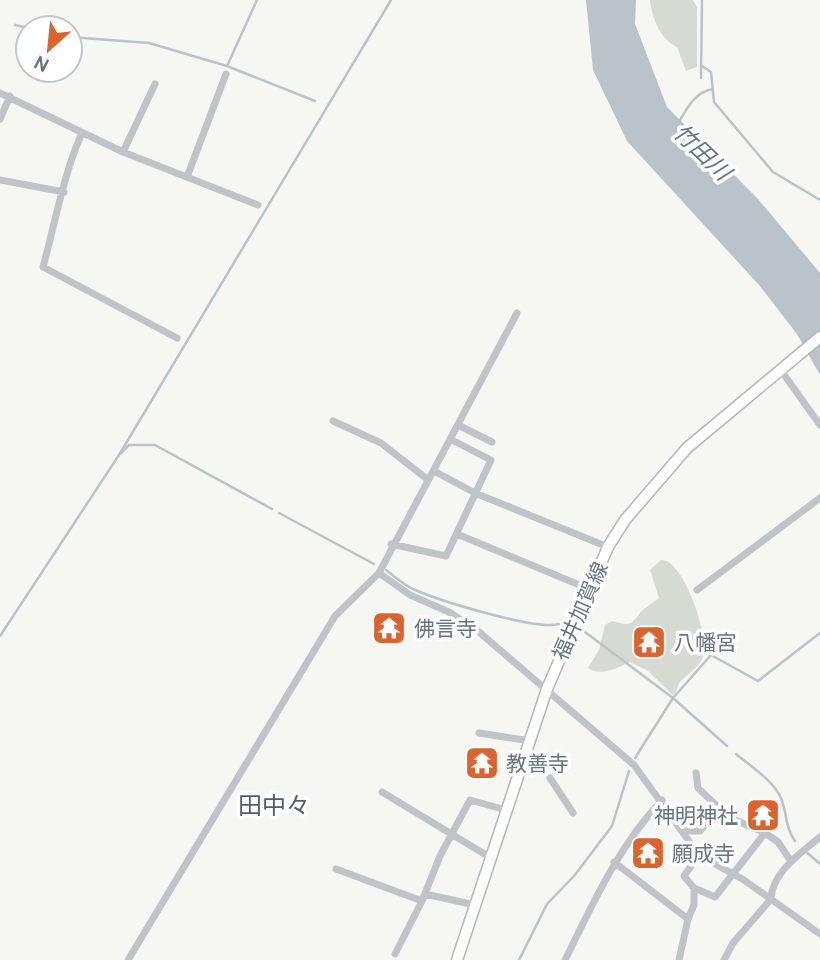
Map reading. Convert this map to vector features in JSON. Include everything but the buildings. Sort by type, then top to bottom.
[{"type":"main road","name":"福井加賀線","points":[[457,960],[547,690],[608,547],[625,520],[687,449],[820,337]]},
{"type":"street","points":[[187,177],[226,74]]},
{"type":"street","points":[[124,152],[155,84]]},
{"type":"street","points":[[0,93],[124,152],[258,205]]},
{"type":"street","points":[[0,120],[10,96]]},
{"type":"street","points":[[82,133],[71,157],[43,267],[177,338]]},
{"type":"street","points":[[0,180],[64,192]]},
{"type":"street","points":[[128,960],[335,616],[379,573],[391,544],[434,471],[517,313]]},
{"type":"street","points":[[780,369],[820,425]]},
{"type":"street","points":[[333,421],[381,443],[427,479]]},
{"type":"street","points":[[458,425],[492,442]]},
{"type":"street","points":[[391,544],[446,556],[491,460],[450,439]]},
{"type":"street","points":[[434,471],[475,493],[608,547]]},
{"type":"street","points":[[696,590],[820,498]]},
{"type":"street","points":[[457,534],[589,589]]},
{"type":"street","points":[[379,573],[410,595],[449,612],[479,632],[625,755],[685,831],[698,855],[732,873],[820,934]]},
{"type":"street","points":[[480,733],[530,741]]},
{"type":"street","points":[[696,773],[698,788],[734,823],[748,825],[765,833],[778,842],[791,861]]},
{"type":"street","points":[[550,778],[573,813]]},
{"type":"street","points":[[382,792],[491,859]]},
{"type":"street","points":[[396,954],[424,897],[440,856],[470,800],[506,810]]},
{"type":"street","points":[[565,960],[614,862],[636,827],[662,800]]},
{"type":"street","points":[[685,831],[700,831],[719,808]]},
{"type":"street","points":[[698,855],[684,876],[694,888],[715,897],[765,833]]},
{"type":"street","points":[[724,960],[733,943],[771,899],[772,890],[791,861],[820,837]]},
{"type":"street","points":[[614,862],[688,919]]},
{"type":"street","points":[[336,869],[424,897],[475,905]]},
{"type":"street","points":[[679,960],[688,919],[694,905],[694,888]]},
{"type":"shaded area","points":[[650,0],[693,0],[697,7],[697,67],[686,71],[677,47],[666,39],[658,27]]},
{"type":"shaded area","points":[[661,560],[670,563],[686,584],[698,615],[704,644],[700,662],[680,682],[673,695],[648,671],[630,662],[603,672],[588,668],[599,650],[605,625],[612,621],[631,623],[659,598],[650,570]]},
{"type":"water","name":"竹田川","points":[[586,0],[636,0],[635,24],[667,107],[758,199],[820,273],[820,375],[797,334],[759,285],[627,141],[593,70]]},
{"type":"waterway","points":[[227,66],[257,0]]},
{"type":"waterway","points":[[0,636],[119,455],[391,0]]},
{"type":"waterway","points":[[701,78],[702,0]]},
{"type":"waterway","points":[[84,38],[149,43],[227,66],[315,101]]},
{"type":"waterway","points":[[702,66],[711,72],[714,102],[773,172],[820,200]]},
{"type":"waterway","name":"竹田川","points":[[679,122],[696,97],[713,89]]},
{"type":"waterway","points":[[121,453],[129,445],[155,445],[272,509]]},
{"type":"waterway","points":[[279,513],[374,564]]},
{"type":"waterway","points":[[386,570],[413,589],[464,607],[530,623],[559,624]]},
{"type":"waterway","points":[[577,626],[673,698],[727,746]]},
{"type":"waterway","points":[[635,758],[673,698],[711,655],[758,681],[820,633]]},
{"type":"waterway","points":[[736,754],[767,779],[777,791],[795,841]]},
{"type":"waterway","points":[[519,960],[547,904],[574,876],[612,826],[629,771]]},
{"type":"waterway","points":[[804,850],[820,864]]},
{"type":"place","name":"佛言寺","points":[[389,628]]},
{"type":"place","name":"八幡宮","points":[[649,642]]},
{"type":"place","name":"教善寺","points":[[482,763]]},
{"type":"place","name":"神明神社","points":[[763,815]]},
{"type":"place","name":"願成寺","points":[[648,853]]},
{"type":"district","name":"田中々","points":[[274,805]]}]
